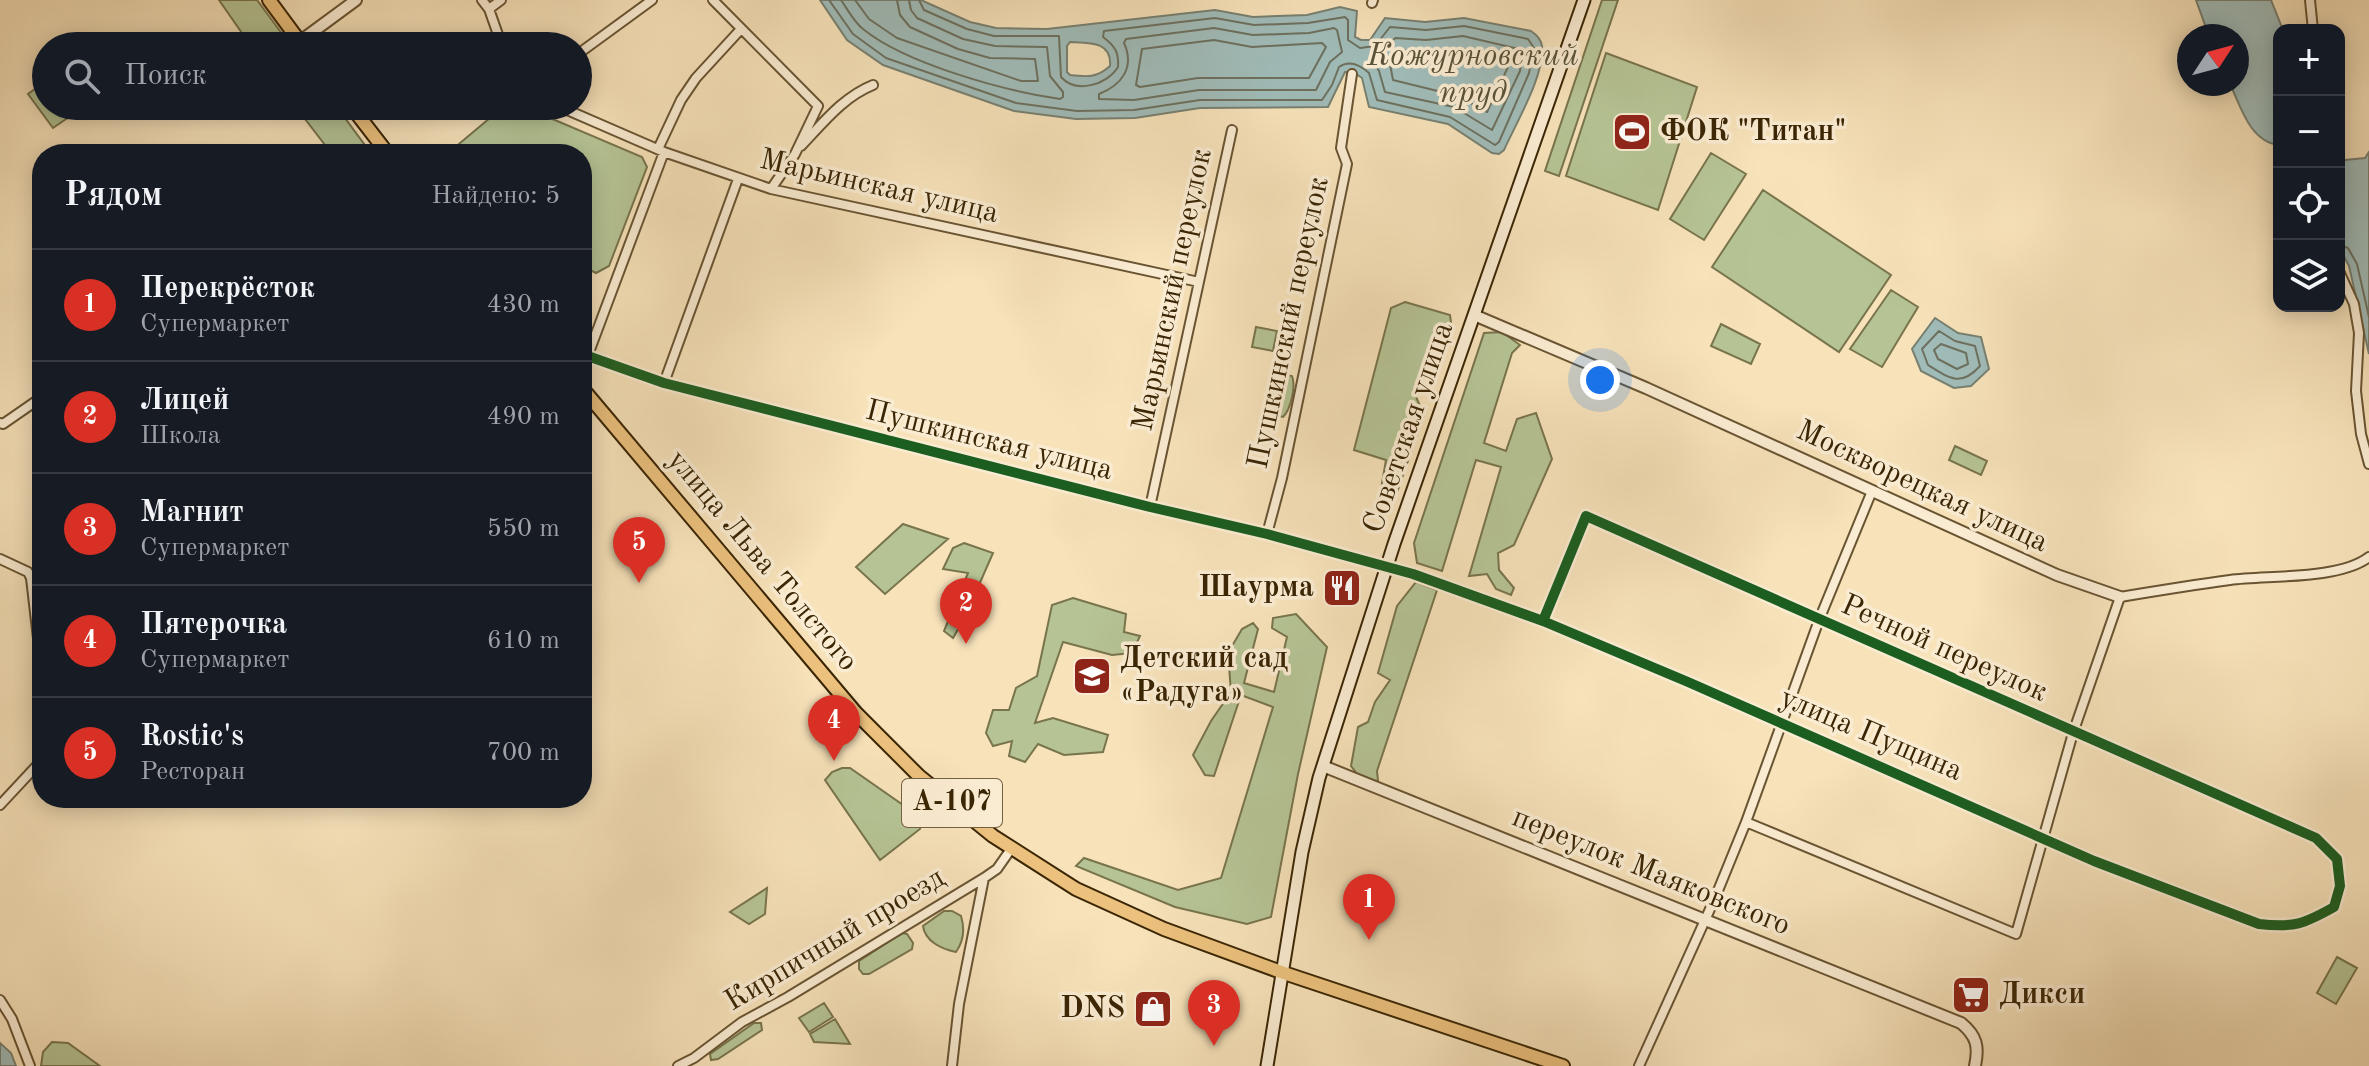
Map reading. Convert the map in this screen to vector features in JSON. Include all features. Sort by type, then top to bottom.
[{"type":"highway","points":[[269,0],[292,32]]},
{"type":"highway","points":[[360,120],[377,144]]},
{"type":"highway","name":"улица Льва Толстого","points":[[592,400],[882,741],[949,801],[1011,849],[1088,895],[1164,929],[1281,972]]},
{"type":"highway","name":"А-107","points":[[1281,972],[1563,1066]]},
{"type":"main road","name":"Советская улица","points":[[1267,1066],[1302,852],[1323,766],[1387,566],[1584,0]]},
{"type":"street","points":[[316,32],[356,0]]},
{"type":"street","points":[[482,0],[489,9],[497,32]]},
{"type":"street","points":[[489,9],[501,0]]},
{"type":"street","points":[[592,44],[652,0]]},
{"type":"street","points":[[713,0],[818,106],[795,154]]},
{"type":"street","points":[[2310,0],[2312,24]]},
{"type":"street","points":[[592,336],[661,151],[688,89],[741,29]]},
{"type":"street","name":"Пушкинский переулок","points":[[1267,534],[1286,463],[1347,164],[1341,148],[1352,74]]},
{"type":"street","points":[[771,189],[795,154],[834,111],[857,91],[873,85]]},
{"type":"street","name":"Марьинская улица","points":[[590,120],[661,151],[771,189],[1199,282]]},
{"type":"street","name":"Марьинский переулок","points":[[1150,507],[1232,130]]},
{"type":"street","points":[[664,383],[738,179]]},
{"type":"street","points":[[2345,284],[2354,304],[2359,333],[2356,391],[2361,434],[2369,464]]},
{"type":"street","name":"Москворецкая улица","points":[[1474,315],[1632,382],[2057,575],[2120,597],[2232,580],[2338,571],[2369,557]]},
{"type":"street","name":"Пушкинская улица","points":[[592,357],[664,383],[1387,566]]},
{"type":"street","points":[[1,426],[32,404]]},
{"type":"street","points":[[1639,1066],[1707,919],[1746,822],[1819,620],[1872,491]]},
{"type":"street","name":"Речной переулок","points":[[1543,621],[1586,516],[2316,838],[2337,859],[2340,886],[2334,907]]},
{"type":"street","points":[[0,559],[28,572],[32,587]]},
{"type":"street","name":"улица Пущина","points":[[1387,566],[1543,621],[2094,861],[2259,924],[2286,927],[2310,921],[2334,907]]},
{"type":"street","points":[[1746,822],[2016,934],[2073,733],[2120,597]]},
{"type":"street","name":"переулок Маяковского","points":[[1323,766],[1961,1023],[1976,1040],[1975,1066]]},
{"type":"street","points":[[0,805],[32,771]]},
{"type":"street","name":"Кирпичный проезд","points":[[678,1066],[696,1062],[742,1022],[984,878],[997,869],[1011,849]]},
{"type":"street","points":[[952,1066],[959,1004],[984,878]]},
{"type":"street","points":[[0,1000],[12,1019],[30,1066]]},
{"type":"green space","points":[[219,0],[257,0],[281,32],[241,32]]},
{"type":"green space","points":[[1602,0],[1618,0],[1559,176],[1545,171]]},
{"type":"green space","name":"ФОК \"Титан\"","points":[[1606,53],[1697,87],[1658,210],[1566,176]]},
{"type":"green space","points":[[47,120],[65,120],[53,128]]},
{"type":"green space","points":[[306,120],[346,120],[364,144],[324,144]]},
{"type":"green space","points":[[487,120],[555,120],[642,157],[647,167],[609,266],[596,273],[592,271],[592,144],[459,144]]},
{"type":"green space","points":[[1711,153],[1746,174],[1704,240],[1670,219]]},
{"type":"green space","points":[[1763,190],[1891,275],[1839,352],[1712,267]]},
{"type":"green space","points":[[1891,290],[1918,307],[1882,367],[1850,349]]},
{"type":"green space","points":[[1405,302],[1450,315],[1451,322],[1413,390],[1424,415],[1394,501],[1380,495],[1386,460],[1354,450],[1391,308]]},
{"type":"green space","points":[[1721,324],[1760,344],[1751,364],[1711,346]]},
{"type":"green space","points":[[1256,327],[1277,331],[1273,351],[1252,347]]},
{"type":"green space","points":[[1502,332],[1520,345],[1512,353],[1484,443],[1506,451],[1517,419],[1536,413],[1552,459],[1514,545],[1498,553],[1499,570],[1514,588],[1511,595],[1496,589],[1487,574],[1469,576],[1501,467],[1476,460],[1442,571],[1417,563],[1414,543],[1484,333]]},
{"type":"green space","points":[[1277,373],[1292,376],[1293,380],[1290,403],[1283,417],[1269,414],[1266,407],[1272,376]]},
{"type":"green space","points":[[1955,446],[1987,461],[1981,475],[1949,460]]},
{"type":"green space","points":[[903,524],[948,539],[885,594],[856,567]]},
{"type":"green space","points":[[964,543],[993,553],[953,638],[944,631],[968,573],[943,569],[953,548]]},
{"type":"green space","points":[[1416,582],[1437,590],[1377,771],[1378,781],[1362,780],[1351,766],[1358,727],[1368,722],[1375,702],[1390,680],[1378,673],[1397,606]]},
{"type":"green space","points":[[1073,598],[1126,614],[1124,632],[1140,636],[1132,653],[1112,655],[1063,642],[1035,723],[1053,718],[1108,735],[1103,752],[1064,755],[1038,744],[1025,762],[1009,756],[1012,741],[993,746],[986,733],[993,710],[1009,710],[1016,688],[1037,676],[1052,605]]},
{"type":"green space","points":[[1296,614],[1327,647],[1298,774],[1271,917],[1247,924],[1175,907],[1076,866],[1084,858],[1178,890],[1221,878],[1273,707],[1241,695],[1214,776],[1205,775],[1193,755],[1231,692],[1228,653],[1242,629],[1253,623],[1258,629],[1244,683],[1274,692],[1287,637],[1272,628],[1273,618]]},
{"type":"green space","points":[[850,768],[923,819],[920,829],[880,860],[825,780],[832,772]]},
{"type":"green space","points":[[767,888],[765,914],[749,924],[730,912]]},
{"type":"green space","points":[[944,911],[961,916],[963,935],[956,952],[935,944],[924,931],[923,926]]},
{"type":"green space","points":[[902,933],[907,934],[913,943],[912,949],[869,974],[863,974],[859,961]]},
{"type":"green space","points":[[2337,957],[2357,968],[2336,1004],[2317,993]]},
{"type":"green space","points":[[824,1003],[833,1017],[809,1032],[799,1018]]},
{"type":"green space","points":[[835,1019],[850,1044],[814,1042],[810,1034]]},
{"type":"green space","points":[[754,1023],[761,1023],[762,1030],[718,1059],[711,1060],[710,1054]]},
{"type":"green space","points":[[52,1042],[68,1043],[100,1066],[41,1066],[43,1052]]},
{"type":"water","name":"Кожурновский пруд","points":[[820,0],[921,0],[970,22],[996,28],[1047,29],[1215,10],[1253,17],[1307,15],[1340,7],[1357,11],[1355,37],[1361,40],[1370,40],[1385,18],[1425,22],[1464,18],[1531,31],[1541,41],[1542,58],[1522,113],[1504,150],[1499,154],[1492,153],[1448,124],[1369,107],[1362,78],[1353,72],[1345,72],[1328,107],[1200,108],[1135,118],[1076,119],[1014,111],[883,65],[847,40]],"holes":[[[1070,42],[1098,45],[1107,52],[1110,66],[1092,76],[1070,75],[1067,72],[1067,46]]]},
{"type":"water","points":[[2196,0],[2271,0],[2281,24],[2273,24],[2273,143],[2254,130],[2235,96],[2249,96],[2249,24],[2205,24]]},
{"type":"water","points":[[2369,152],[2369,354],[2345,258],[2345,160],[2365,158]]},
{"type":"water","points":[[1935,318],[1958,333],[1981,337],[1989,369],[1971,386],[1954,388],[1921,371],[1912,349]]},
{"type":"water","points":[[0,1043],[11,1053],[16,1066],[0,1066]]},
{"type":"cycle path","points":[[592,358],[664,383],[1267,534],[1413,574],[1543,621]]},
{"type":"cycle path","points":[[1586,516],[2316,838],[2337,859],[2340,886],[2334,907],[2298,923],[2259,924],[2094,861],[1543,621],[1586,516]]},
{"type":"place","name":"ФОК \"Титан\"","points":[[1632,132]]},
{"type":"place","name":"Rostic's","points":[[639,583]]},
{"type":"place","name":"Шаурма","points":[[1342,588]]},
{"type":"place","name":"Лицей","points":[[966,644]]},
{"type":"place","name":"Детский сад «Радуга»","points":[[1092,676]]},
{"type":"place","name":"Пятерочка","points":[[834,761]]},
{"type":"place","name":"Перекрёсток","points":[[1369,940]]},
{"type":"place","name":"Дикси","points":[[1971,995]]},
{"type":"place","name":"DNS","points":[[1153,1009]]},
{"type":"place","name":"Магнит","points":[[1214,1046]]}]
